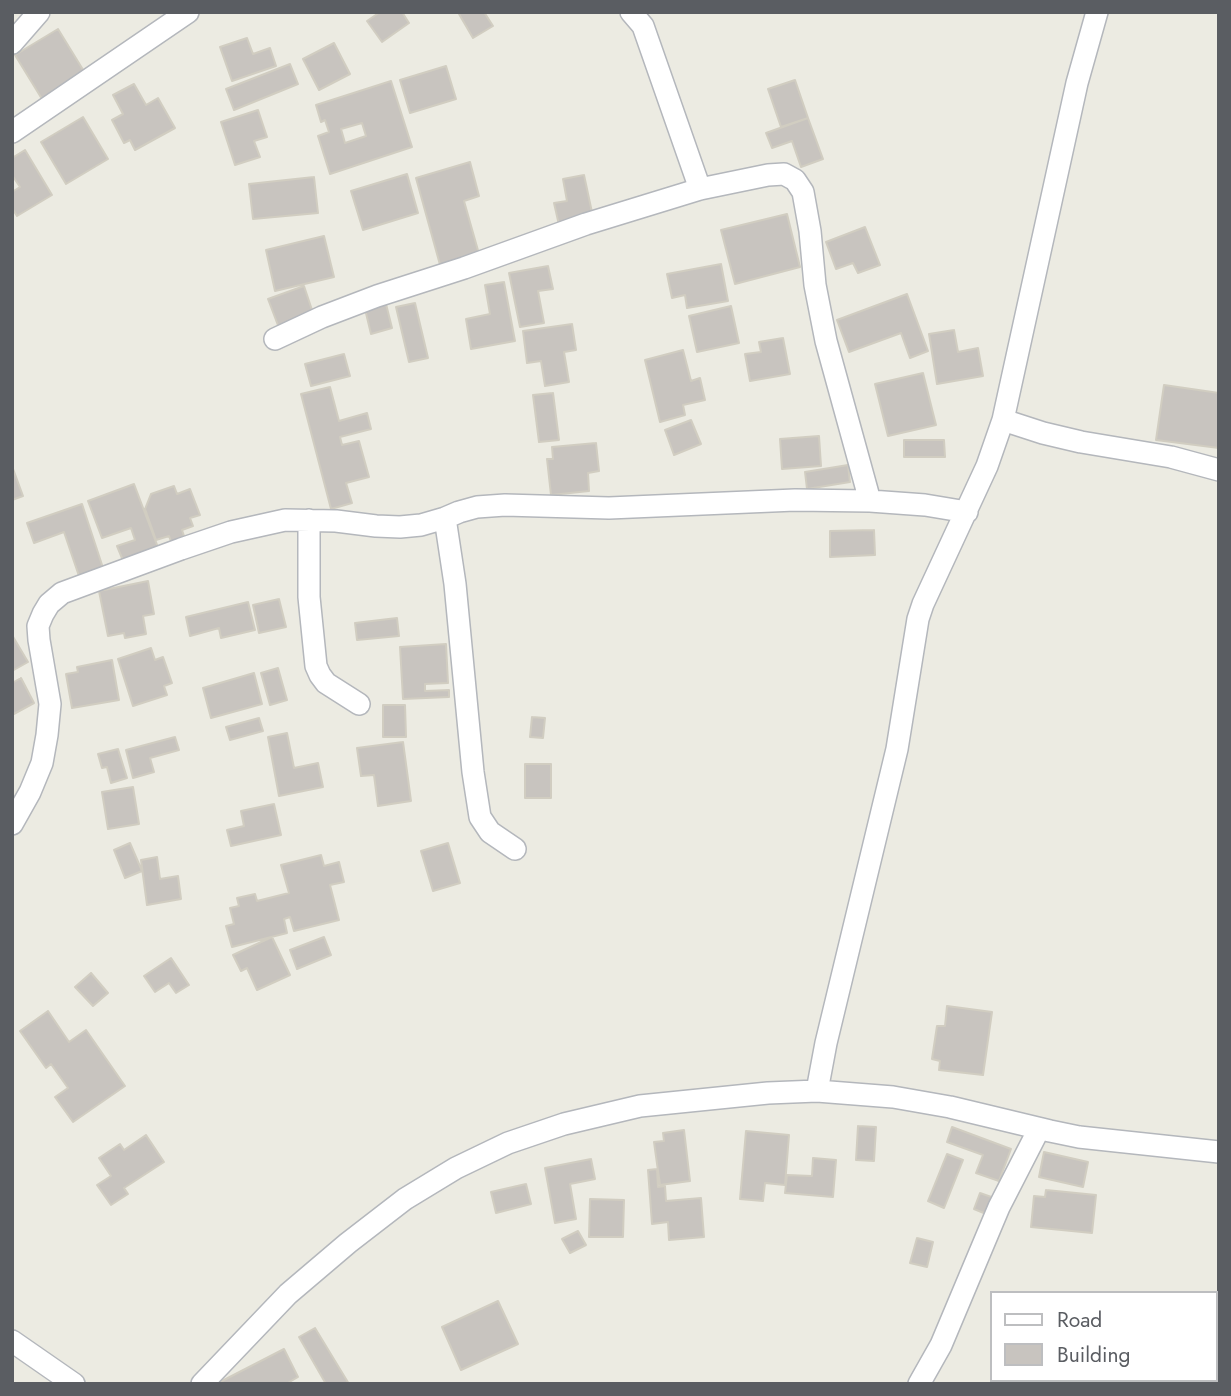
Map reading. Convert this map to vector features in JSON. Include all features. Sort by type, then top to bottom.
[{"type":"street","points":[[12,43],[39,12]]},
{"type":"street","points":[[12,132],[188,12]]},
{"type":"street","points":[[631,12],[643,26],[700,189]]},
{"type":"street","points":[[817,1091],[825,1043],[897,749],[918,619],[988,466],[1003,420],[1074,96],[1097,12]]},
{"type":"street","points":[[275,339],[377,296],[586,224],[700,189],[784,174],[795,180],[803,192],[815,285],[826,341],[870,501]]},
{"type":"street","points":[[1003,420],[1081,442],[1171,457],[1219,470]]},
{"type":"street","points":[[12,824],[42,763],[47,735],[50,704],[38,640],[38,626],[49,604],[62,593],[232,532],[285,520],[400,527],[421,525],[477,507],[505,505],[609,508],[795,500],[870,501],[925,505],[967,512]]},
{"type":"street","points":[[445,518],[480,817],[490,832],[515,849]]},
{"type":"street","points":[[309,520],[309,597],[316,666],[326,683],[359,704]]},
{"type":"street","points":[[202,1384],[288,1294],[405,1199],[456,1168],[508,1143],[564,1124],[640,1106],[817,1091],[905,1099],[1079,1137],[1219,1152]]},
{"type":"street","points":[[919,1384],[941,1345],[999,1207],[1039,1129]]},
{"type":"street","points":[[12,1341],[74,1384]]},
{"type":"building","points":[[380,12],[402,12],[409,23],[382,42],[367,21]]},
{"type":"building","points":[[484,12],[493,26],[473,38],[459,14]]},
{"type":"building","points":[[58,29],[85,73],[42,99],[15,55]]},
{"type":"building","points":[[247,38],[253,54],[270,48],[276,66],[232,81],[220,47]]},
{"type":"building","points":[[334,43],[350,74],[319,90],[303,59]]},
{"type":"building","points":[[290,64],[298,84],[234,110],[226,89]]},
{"type":"building","points":[[446,66],[456,99],[410,113],[400,80]]},
{"type":"building","points":[[795,80],[808,118],[781,127],[768,89]]},
{"type":"building","points":[[391,81],[412,147],[330,174],[318,136],[329,132],[325,120],[321,122],[316,105]],"holes":[[[362,123],[366,136],[345,143],[341,129]]]},
{"type":"building","points":[[134,84],[146,105],[158,98],[175,128],[135,150],[130,140],[124,143],[112,120],[123,114],[113,95]]},
{"type":"building","points":[[258,110],[267,137],[254,141],[260,157],[235,165],[221,122]]},
{"type":"building","points":[[83,117],[108,159],[66,184],[41,142]]},
{"type":"building","points":[[808,118],[823,159],[801,167],[792,141],[772,148],[766,133]]},
{"type":"building","points":[[25,150],[52,195],[17,216],[12,208],[12,192],[20,187],[12,175],[12,158]]},
{"type":"building","points":[[470,162],[479,196],[464,201],[481,261],[442,272],[416,178]]},
{"type":"building","points":[[407,174],[418,213],[363,230],[351,191]]},
{"type":"building","points":[[584,175],[593,217],[559,225],[554,203],[567,201],[563,179]]},
{"type":"building","points":[[314,177],[318,213],[253,219],[249,184]]},
{"type":"building","points":[[787,214],[800,267],[735,284],[721,230]]},
{"type":"building","points":[[865,227],[880,265],[858,273],[853,263],[836,269],[826,242]]},
{"type":"building","points":[[324,236],[334,277],[275,291],[266,250]]},
{"type":"building","points":[[721,264],[728,301],[687,308],[685,295],[672,298],[667,274]]},
{"type":"building","points":[[548,266],[553,289],[538,291],[544,323],[520,327],[509,273]]},
{"type":"building","points":[[504,282],[515,341],[471,349],[466,319],[490,314],[485,285]]},
{"type":"building","points":[[304,286],[314,316],[279,328],[268,299]]},
{"type":"building","points":[[907,294],[928,351],[910,358],[901,333],[849,352],[837,320]]},
{"type":"building","points":[[415,303],[428,358],[409,362],[396,307]]},
{"type":"building","points":[[386,304],[392,328],[371,334],[365,309]]},
{"type":"building","points":[[731,306],[739,343],[697,352],[689,316]]},
{"type":"building","points":[[572,324],[576,350],[564,352],[569,382],[545,386],[541,361],[527,363],[523,331]]},
{"type":"building","points":[[954,330],[958,352],[978,348],[983,376],[937,384],[929,334]]},
{"type":"building","points":[[783,338],[790,374],[750,381],[745,354],[761,352],[759,342]]},
{"type":"building","points":[[683,350],[691,381],[700,378],[705,400],[683,405],[685,415],[660,422],[645,360]]},
{"type":"building","points":[[344,354],[350,376],[311,386],[305,364]]},
{"type":"building","points":[[923,373],[936,425],[888,436],[875,384]]},
{"type":"building","points":[[1164,385],[1219,393],[1219,448],[1156,440]]},
{"type":"building","points":[[330,387],[339,421],[367,413],[371,429],[340,437],[342,445],[359,441],[369,477],[346,483],[352,503],[331,509],[301,394]]},
{"type":"building","points":[[553,393],[559,440],[539,442],[533,395]]},
{"type":"building","points":[[691,420],[701,444],[674,455],[665,430]]},
{"type":"building","points":[[819,436],[821,466],[782,469],[780,439]]},
{"type":"building","points":[[904,440],[944,440],[945,457],[904,457]]},
{"type":"building","points":[[596,443],[599,471],[588,473],[589,491],[551,495],[547,459],[553,459],[552,447]]},
{"type":"building","points":[[848,465],[850,482],[807,489],[805,472]]},
{"type":"building","points":[[12,466],[23,496],[12,500]]},
{"type":"building","points":[[134,484],[159,550],[124,563],[117,546],[135,540],[131,528],[102,538],[88,501]]},
{"type":"building","points":[[174,486],[177,494],[190,489],[200,515],[190,518],[193,526],[182,530],[185,539],[172,544],[169,536],[156,540],[145,509],[151,494]]},
{"type":"building","points":[[82,504],[105,574],[81,582],[64,532],[34,543],[27,523]]},
{"type":"building","points":[[874,530],[875,555],[830,557],[830,531]]},
{"type":"building","points":[[148,581],[154,614],[143,616],[146,634],[125,638],[124,633],[108,636],[99,591]]},
{"type":"building","points":[[279,599],[286,627],[259,633],[253,605]]},
{"type":"building","points":[[248,602],[255,630],[221,638],[219,628],[190,636],[186,617]]},
{"type":"building","points":[[397,618],[399,636],[357,640],[355,623]]},
{"type":"building","points":[[12,635],[28,662],[12,671]]},
{"type":"building","points":[[446,644],[448,683],[425,684],[425,691],[449,690],[449,697],[403,699],[400,647]]},
{"type":"building","points":[[151,648],[155,660],[163,657],[172,683],[164,686],[167,695],[133,706],[118,659]]},
{"type":"building","points":[[112,660],[119,700],[72,708],[66,674],[78,672],[77,667]]},
{"type":"building","points":[[278,668],[287,700],[270,705],[261,673]]},
{"type":"building","points":[[254,673],[262,704],[211,718],[203,688]]},
{"type":"building","points":[[21,678],[34,703],[12,715],[12,683]]},
{"type":"building","points":[[383,705],[405,705],[406,737],[383,737]]},
{"type":"building","points":[[532,717],[545,718],[543,738],[530,737]]},
{"type":"building","points":[[259,718],[263,731],[230,740],[226,727]]},
{"type":"building","points":[[287,733],[294,768],[318,763],[323,787],[279,796],[268,737]]},
{"type":"building","points":[[175,737],[179,750],[150,758],[154,772],[133,778],[126,750]]},
{"type":"building","points":[[403,742],[411,801],[378,806],[374,775],[361,776],[357,748]]},
{"type":"building","points":[[118,749],[127,778],[111,783],[107,767],[102,768],[98,754]]},
{"type":"building","points":[[525,764],[551,764],[551,798],[525,798]]},
{"type":"building","points":[[133,787],[139,824],[108,829],[102,792]]},
{"type":"building","points":[[274,804],[281,835],[231,846],[227,830],[244,826],[241,811]]},
{"type":"building","points":[[130,843],[142,871],[125,878],[114,850]]},
{"type":"building","points":[[448,843],[460,883],[433,891],[421,851]]},
{"type":"building","points":[[321,855],[324,866],[339,862],[344,882],[330,885],[339,920],[294,931],[290,917],[284,919],[287,933],[232,947],[226,926],[234,924],[230,908],[239,906],[237,898],[255,894],[257,901],[289,893],[281,865]]},
{"type":"building","points":[[157,857],[160,879],[178,876],[181,899],[147,905],[141,860]]},
{"type":"building","points":[[272,937],[290,975],[257,990],[247,968],[241,971],[233,955]]},
{"type":"building","points":[[324,937],[331,955],[297,969],[290,950]]},
{"type":"building","points":[[171,958],[189,985],[176,993],[169,983],[155,992],[144,976]]},
{"type":"building","points":[[91,973],[108,993],[93,1006],[75,987]]},
{"type":"building","points":[[947,1006],[992,1012],[983,1075],[939,1070],[940,1061],[932,1059],[937,1026],[945,1026]]},
{"type":"building","points":[[48,1011],[69,1042],[86,1030],[125,1086],[73,1122],[55,1097],[68,1088],[51,1064],[46,1068],[20,1031]]},
{"type":"building","points":[[858,1126],[876,1127],[874,1161],[856,1160]]},
{"type":"building","points":[[952,1127],[1011,1149],[999,1181],[976,1173],[983,1155],[947,1142]]},
{"type":"building","points":[[684,1130],[690,1181],[660,1185],[654,1142],[664,1141],[663,1133]]},
{"type":"building","points":[[746,1131],[789,1135],[785,1185],[765,1183],[763,1201],[740,1199]]},
{"type":"building","points":[[146,1135],[164,1162],[124,1188],[128,1194],[111,1205],[97,1185],[111,1176],[99,1158],[120,1144],[124,1150]]},
{"type":"building","points":[[1044,1152],[1088,1162],[1083,1187],[1039,1177]]},
{"type":"building","points":[[947,1154],[963,1160],[944,1208],[928,1201]]},
{"type":"building","points":[[813,1158],[836,1160],[833,1197],[785,1193],[787,1175],[812,1176]]},
{"type":"building","points":[[591,1159],[595,1179],[570,1184],[576,1219],[555,1223],[545,1168]]},
{"type":"building","points":[[657,1169],[658,1187],[665,1186],[666,1201],[701,1198],[704,1237],[669,1240],[668,1222],[652,1224],[648,1170]]},
{"type":"building","points":[[526,1184],[531,1204],[496,1213],[491,1192]]},
{"type":"building","points":[[1046,1190],[1096,1195],[1092,1233],[1031,1227],[1034,1196],[1045,1197]]},
{"type":"building","points":[[980,1193],[997,1199],[991,1216],[974,1209]]},
{"type":"building","points":[[590,1199],[624,1200],[623,1237],[589,1237]]},
{"type":"building","points":[[578,1231],[586,1245],[570,1253],[562,1239]]},
{"type":"building","points":[[917,1238],[933,1242],[927,1267],[910,1263]]},
{"type":"building","points":[[498,1301],[518,1344],[461,1370],[442,1327]]},
{"type":"building","points":[[315,1328],[349,1384],[326,1384],[299,1337]]},
{"type":"building","points":[[284,1349],[298,1377],[286,1384],[220,1384],[220,1382]]}]
